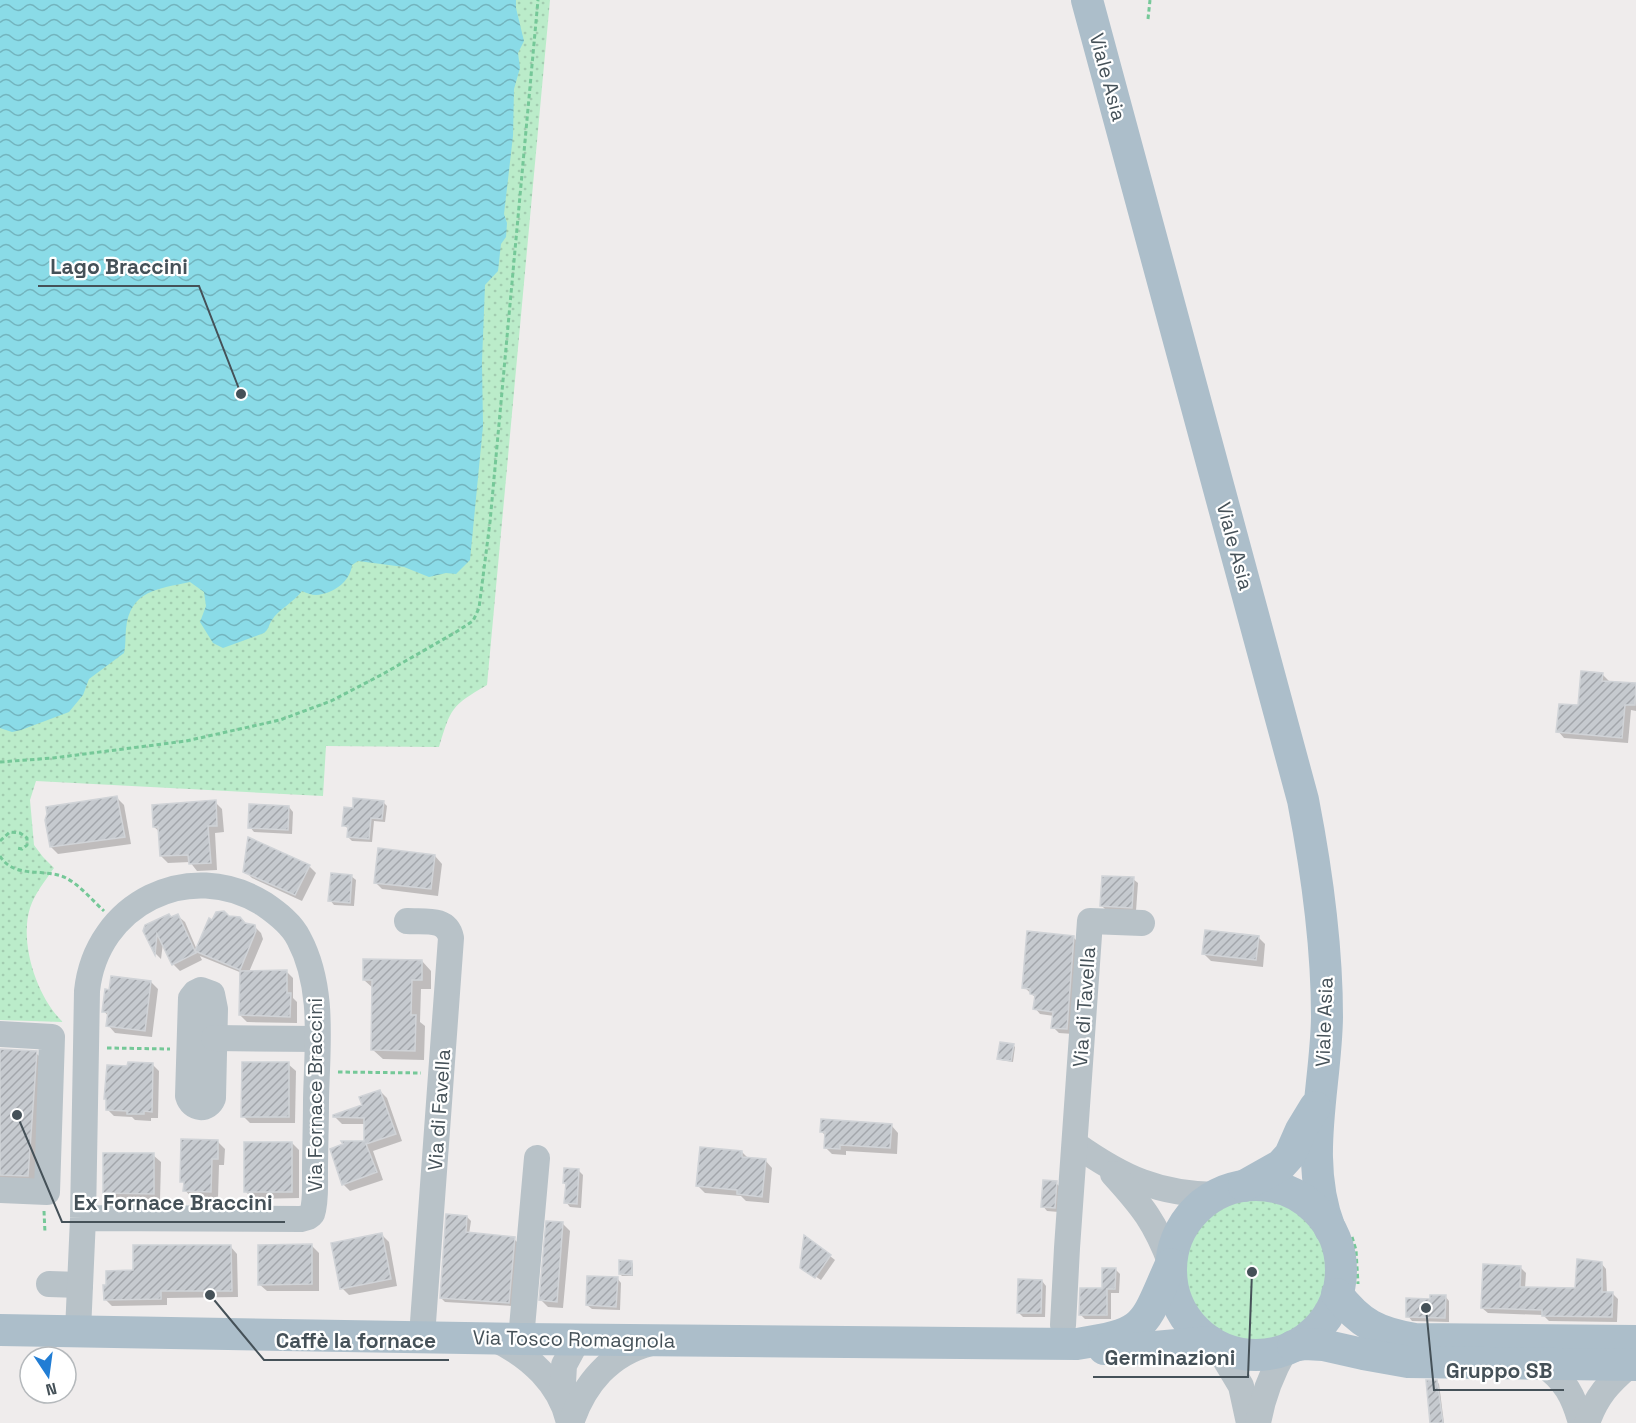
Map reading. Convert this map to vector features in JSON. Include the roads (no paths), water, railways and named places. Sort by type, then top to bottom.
[{"type":"main road","name":"Viale Asia","points":[[1090,11],[1303,800],[1319,889],[1324,934],[1326,1025],[1319,1101],[1317,1177],[1321,1202],[1340,1230]]},
{"type":"main road","points":[[1319,1101],[1301,1130],[1290,1155],[1281,1165],[1205,1203],[1185,1224],[1176,1243],[1171,1264],[1172,1284],[1178,1304],[1195,1329],[1214,1344],[1244,1354],[1272,1353],[1305,1344],[1323,1345],[1408,1362],[1542,1364],[1634,1344]]},
{"type":"main road","points":[[1231,1191],[1273,1187],[1300,1198],[1340,1230],[1335,1240],[1340,1260],[1340,1280],[1348,1292],[1359,1319],[1379,1331],[1415,1339],[1634,1344]]},
{"type":"main road","name":"Via Tosco Romagnola","points":[[0,1330],[663,1340],[1070,1335],[1116,1337],[1124,1335],[1142,1323],[1152,1309],[1171,1264]]},
{"type":"main road","points":[[1289,1348],[1313,1333],[1348,1292]]},
{"type":"main road","name":"Via Tosco Romagnola","points":[[1070,1335],[1111,1349],[1214,1344]]},
{"type":"street","name":"Via Fornace Braccini","points":[[78,1331],[83,1218],[87,991],[91,970],[101,944],[117,922],[134,907],[151,897],[185,887],[217,887],[257,900],[287,923],[297,934],[306,952],[316,992],[315,1184],[314,1209],[311,1216],[301,1219],[83,1218]]},
{"type":"street","name":"Via di Favella","points":[[407,921],[444,924],[449,929],[451,938],[422,1336]]},
{"type":"street","name":"Via di Tavella","points":[[1070,1335],[1067,1248],[1090,921],[1142,922]]},
{"type":"street","points":[[198,991],[209,992],[214,999],[214,1038],[213,1098],[204,1108],[194,1106],[189,1098],[189,1049],[191,998],[198,991]]},
{"type":"street","points":[[0,1034],[52,1037],[86,1019]]},
{"type":"street","points":[[0,1190],[47,1192],[52,1037]]},
{"type":"street","points":[[214,1038],[317,1039]]},
{"type":"street","points":[[1075,1144],[1105,1165],[1152,1187],[1172,1192],[1231,1191]]},
{"type":"street","points":[[537,1158],[506,1338],[516,1351],[540,1370],[567,1416]]},
{"type":"street","points":[[1105,1165],[1149,1216],[1171,1264]]},
{"type":"street","points":[[49,1284],[80,1285]]},
{"type":"street","points":[[567,1416],[564,1365],[578,1339]]},
{"type":"street","points":[[578,1339],[590,1368],[590,1384]]},
{"type":"street","points":[[567,1416],[606,1365],[620,1355],[640,1346],[663,1340]]},
{"type":"street","points":[[1214,1344],[1241,1386],[1249,1423]]},
{"type":"street","points":[[1587,1423],[1596,1401],[1634,1344]]},
{"type":"street","points":[[1258,1423],[1262,1397],[1267,1383],[1289,1348]]},
{"type":"street","points":[[1542,1364],[1566,1384],[1573,1396],[1581,1423]]},
{"type":"water","points":[[0,0],[516,0],[524,41],[518,53],[520,68],[514,89],[513,136],[504,214],[507,223],[506,237],[501,244],[498,271],[485,285],[482,362],[483,426],[470,560],[456,574],[446,573],[429,577],[404,567],[358,561],[352,565],[344,582],[334,590],[316,595],[302,591],[275,616],[264,633],[223,648],[213,643],[200,622],[206,606],[204,592],[190,582],[157,590],[140,599],[133,606],[126,629],[124,653],[89,679],[83,695],[69,712],[21,730],[12,732],[0,728]]},
{"type":"place","name":"Lago Braccini","points":[[241,394]]},
{"type":"place","name":"Ex Fornace Braccini","points":[[17,1115]]},
{"type":"place","name":"Germinazioni","points":[[1252,1272]]},
{"type":"place","name":"Caffè la fornace","points":[[210,1295]]},
{"type":"place","name":"Gruppo SB","points":[[1426,1308]]}]
